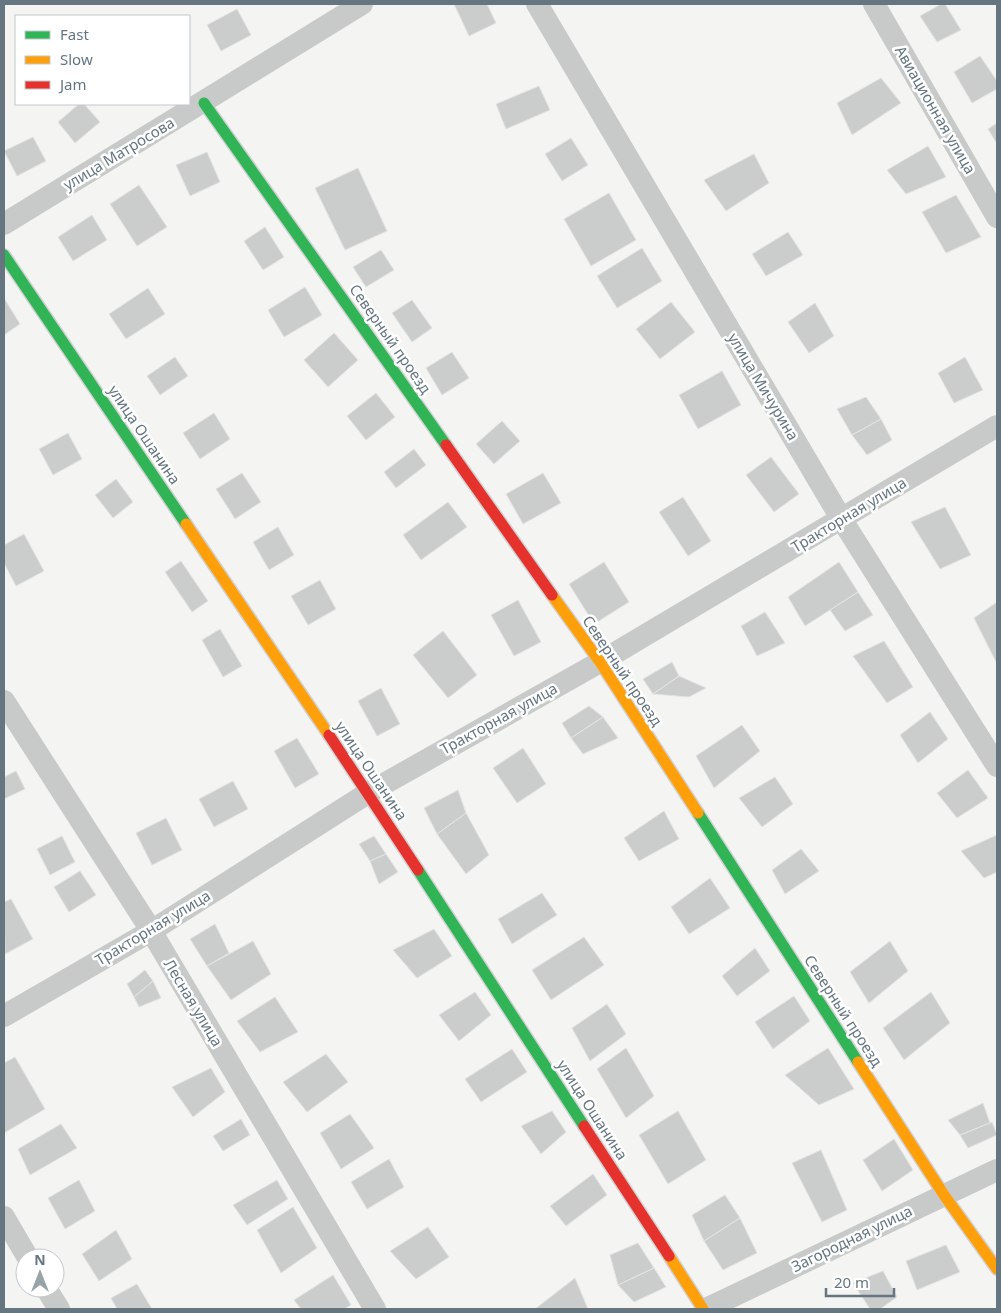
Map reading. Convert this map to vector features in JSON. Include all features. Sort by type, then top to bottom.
[{"type":"street","name":"улица Матросова","points":[[4,224],[204,103],[362,4]]},
{"type":"street","name":"улица Мичурина","points":[[537,4],[842,520],[997,766]]},
{"type":"street","name":"Авиационная улица","points":[[874,4],[997,217]]},
{"type":"street","name":"Северный проезд","points":[[204,103],[600,662],[944,1195],[997,1269]]},
{"type":"street","name":"улица Ошанина","points":[[4,255],[368,793],[705,1309]]},
{"type":"street","name":"Тракторная улица","points":[[4,1016],[151,931],[368,793],[600,662],[842,520],[997,426]]},
{"type":"street","name":"Лесная улица","points":[[4,702],[151,931],[375,1309]]},
{"type":"street","name":"Загородная улица","points":[[705,1309],[997,1170]]},
{"type":"street","points":[[4,1217],[22,1248]]},
{"type":"street","points":[[52,1298],[59,1309]]},
{"type":"building","points":[[454,4],[487,4],[496,23],[469,36]]},
{"type":"building","points":[[941,4],[945,4],[961,30],[937,42],[920,16]]},
{"type":"building","points":[[237,9],[251,35],[221,51],[207,25]]},
{"type":"building","points":[[980,56],[997,81],[997,89],[972,103],[954,72]]},
{"type":"building","points":[[881,78],[901,103],[852,135],[837,103]]},
{"type":"building","points":[[539,86],[550,110],[506,129],[496,104]]},
{"type":"building","points":[[78,105],[85,105],[100,122],[75,143],[58,122]]},
{"type":"building","points":[[997,123],[997,144],[988,129]]},
{"type":"building","points":[[33,137],[46,161],[17,176],[4,151]]},
{"type":"building","points":[[571,138],[588,165],[562,181],[545,154]]},
{"type":"building","points":[[928,146],[946,177],[906,194],[887,170]]},
{"type":"building","points":[[207,152],[220,182],[190,196],[176,165]]},
{"type":"building","points":[[754,154],[769,183],[726,211],[704,180]]},
{"type":"building","points":[[358,168],[387,231],[345,250],[315,188]]},
{"type":"building","points":[[139,185],[167,227],[137,246],[110,204]]},
{"type":"building","points":[[609,193],[636,240],[591,266],[564,219]]},
{"type":"building","points":[[956,195],[981,237],[946,253],[922,212]]},
{"type":"building","points":[[92,215],[107,240],[73,261],[58,237]]},
{"type":"building","points":[[265,227],[284,257],[263,270],[244,241]]},
{"type":"building","points":[[788,232],[803,255],[766,276],[752,254]]},
{"type":"building","points":[[642,248],[662,281],[617,308],[597,276]]},
{"type":"building","points":[[381,250],[394,270],[366,287],[353,267]]},
{"type":"building","points":[[305,287],[322,315],[284,337],[268,310]]},
{"type":"building","points":[[148,288],[165,314],[126,339],[109,314]]},
{"type":"building","points":[[4,298],[20,324],[4,335]]},
{"type":"building","points":[[412,300],[432,328],[412,342],[392,313]]},
{"type":"building","points":[[671,302],[695,332],[660,359],[636,329]]},
{"type":"building","points":[[815,303],[834,336],[809,353],[788,322]]},
{"type":"building","points":[[334,333],[358,360],[328,387],[304,360]]},
{"type":"building","points":[[452,352],[469,378],[442,395],[426,368]]},
{"type":"building","points":[[175,357],[188,376],[160,395],[147,376]]},
{"type":"building","points":[[965,357],[983,390],[954,403],[938,373]]},
{"type":"building","points":[[722,371],[741,405],[698,429],[679,395]]},
{"type":"building","points":[[376,393],[395,417],[366,440],[347,416]]},
{"type":"building","points":[[866,397],[881,419],[852,435],[837,409]]},
{"type":"building","points":[[214,413],[230,439],[200,459],[183,433]]},
{"type":"building","points":[[881,419],[892,440],[867,455],[852,435]]},
{"type":"building","points":[[502,421],[520,441],[494,464],[476,444]]},
{"type":"building","points":[[68,433],[82,459],[53,475],[39,449]]},
{"type":"building","points":[[414,449],[426,465],[396,488],[384,472]]},
{"type":"building","points":[[771,457],[799,494],[774,512],[746,475]]},
{"type":"building","points":[[242,473],[261,502],[235,519],[216,489]]},
{"type":"building","points":[[543,473],[561,503],[523,524],[506,494]]},
{"type":"building","points":[[116,479],[133,502],[113,518],[95,495]]},
{"type":"building","points":[[683,497],[711,541],[688,556],[659,512]]},
{"type":"building","points":[[448,502],[467,527],[421,560],[403,535]]},
{"type":"building","points":[[945,507],[971,555],[940,569],[911,522]]},
{"type":"building","points":[[278,527],[294,555],[269,570],[253,542]]},
{"type":"building","points":[[24,534],[44,571],[16,586],[4,563],[4,545]]},
{"type":"building","points":[[181,561],[208,601],[192,612],[165,572]]},
{"type":"building","points":[[604,562],[629,602],[594,624],[569,584]]},
{"type":"building","points":[[839,562],[858,592],[805,626],[788,597]]},
{"type":"building","points":[[320,580],[336,609],[308,625],[291,596]]},
{"type":"building","points":[[858,592],[873,615],[845,631],[830,610]]},
{"type":"building","points":[[518,600],[541,642],[514,656],[491,615]]},
{"type":"building","points":[[997,602],[997,664],[974,618]]},
{"type":"building","points":[[765,612],[785,643],[757,656],[741,626]]},
{"type":"building","points":[[220,629],[242,666],[223,677],[202,640]]},
{"type":"building","points":[[443,631],[477,675],[448,698],[413,655]]},
{"type":"building","points":[[884,641],[913,687],[887,703],[853,656]]},
{"type":"building","points":[[672,662],[679,676],[653,694],[643,679]]},
{"type":"building","points":[[679,676],[706,688],[689,697],[653,694]]},
{"type":"building","points":[[381,688],[400,724],[377,736],[358,701]]},
{"type":"building","points":[[589,706],[603,717],[571,738],[562,723]]},
{"type":"building","points":[[930,712],[948,739],[918,763],[900,735]]},
{"type":"building","points":[[603,717],[618,738],[583,754],[571,738]]},
{"type":"building","points":[[742,725],[760,751],[714,788],[696,756]]},
{"type":"building","points":[[297,738],[319,774],[295,788],[274,751]]},
{"type":"building","points":[[523,748],[546,784],[517,803],[493,768]]},
{"type":"building","points":[[968,770],[988,798],[957,818],[937,793]]},
{"type":"building","points":[[16,771],[25,789],[4,799],[4,777]]},
{"type":"building","points":[[775,777],[793,804],[762,827],[739,798]]},
{"type":"building","points":[[233,781],[248,809],[214,827],[199,799]]},
{"type":"building","points":[[458,790],[466,813],[437,834],[424,808]]},
{"type":"building","points":[[664,811],[679,839],[639,861],[624,838]]},
{"type":"building","points":[[466,813],[489,855],[466,874],[437,834]]},
{"type":"building","points":[[166,818],[182,850],[152,865],[136,833]]},
{"type":"building","points":[[997,835],[997,872],[984,878],[961,851]]},
{"type":"building","points":[[62,836],[75,862],[50,875],[37,849]]},
{"type":"building","points":[[374,836],[386,854],[370,861],[359,844]]},
{"type":"building","points":[[801,849],[819,871],[785,894],[772,870]]},
{"type":"building","points":[[386,854],[398,872],[379,884],[370,861]]},
{"type":"building","points":[[80,871],[96,895],[69,912],[54,887]]},
{"type":"building","points":[[710,878],[730,908],[689,934],[671,907]]},
{"type":"building","points":[[542,893],[557,915],[512,944],[498,919]]},
{"type":"building","points":[[11,899],[33,939],[5,954],[4,902]]},
{"type":"building","points":[[215,924],[229,953],[207,966],[190,939]]},
{"type":"building","points":[[434,929],[452,956],[417,978],[393,950]]},
{"type":"building","points":[[584,937],[604,965],[551,1000],[532,970]]},
{"type":"building","points":[[253,941],[271,974],[231,1000],[207,966]]},
{"type":"building","points":[[890,941],[908,971],[869,1003],[850,972]]},
{"type":"building","points":[[755,948],[770,971],[737,996],[722,976]]},
{"type":"building","points":[[145,970],[153,981],[134,997],[127,984]]},
{"type":"building","points":[[153,981],[161,998],[139,1007],[134,997]]},
{"type":"building","points":[[475,992],[491,1015],[459,1041],[439,1015]]},
{"type":"building","points":[[931,992],[950,1023],[904,1060],[883,1028]]},
{"type":"building","points":[[794,996],[810,1021],[773,1049],[755,1022]]},
{"type":"building","points":[[275,997],[298,1032],[260,1052],[237,1021]]},
{"type":"building","points":[[607,1004],[626,1034],[590,1061],[572,1028]]},
{"type":"building","points":[[626,1048],[654,1096],[626,1118],[597,1069]]},
{"type":"building","points":[[828,1048],[854,1089],[819,1105],[785,1075]]},
{"type":"building","points":[[512,1049],[527,1072],[481,1102],[465,1079]]},
{"type":"building","points":[[326,1054],[348,1082],[307,1112],[283,1082]]},
{"type":"building","points":[[15,1057],[45,1109],[4,1133],[4,1063]]},
{"type":"building","points":[[211,1068],[225,1092],[193,1117],[172,1087]]},
{"type":"building","points":[[983,1103],[990,1123],[960,1135],[948,1120]]},
{"type":"building","points":[[552,1111],[566,1132],[541,1154],[521,1126]]},
{"type":"building","points":[[678,1111],[706,1160],[668,1184],[639,1135]]},
{"type":"building","points":[[350,1114],[374,1148],[341,1169],[320,1133]]},
{"type":"building","points":[[241,1119],[250,1135],[223,1151],[213,1136]]},
{"type":"building","points":[[992,1122],[997,1135],[968,1148],[960,1135]]},
{"type":"building","points":[[61,1124],[77,1148],[30,1175],[18,1149]]},
{"type":"building","points":[[894,1139],[913,1170],[882,1191],[863,1160]]},
{"type":"building","points":[[821,1150],[847,1210],[822,1222],[792,1163]]},
{"type":"building","points":[[389,1159],[404,1187],[367,1209],[351,1182]]},
{"type":"building","points":[[593,1174],[607,1195],[566,1226],[550,1206]]},
{"type":"building","points":[[79,1180],[95,1211],[65,1229],[48,1198]]},
{"type":"building","points":[[277,1180],[288,1199],[247,1225],[233,1205]]},
{"type":"building","points":[[725,1195],[740,1218],[704,1241],[692,1215]]},
{"type":"building","points":[[293,1207],[317,1248],[281,1273],[257,1230]]},
{"type":"building","points":[[740,1218],[757,1253],[723,1270],[704,1241]]},
{"type":"building","points":[[428,1227],[449,1257],[416,1279],[390,1251]]},
{"type":"building","points":[[116,1230],[132,1259],[99,1281],[82,1254]]},
{"type":"building","points":[[638,1243],[654,1268],[618,1285],[610,1255]]},
{"type":"building","points":[[946,1245],[960,1272],[917,1290],[906,1261]]},
{"type":"building","points":[[654,1268],[666,1287],[634,1302],[618,1285]]},
{"type":"building","points":[[883,1271],[897,1297],[880,1309],[870,1309],[853,1283]]},
{"type":"building","points":[[333,1275],[351,1305],[344,1309],[301,1309],[294,1300]]},
{"type":"building","points":[[575,1278],[588,1309],[535,1309]]},
{"type":"building","points":[[137,1284],[152,1309],[117,1309],[111,1298]]},
{"type":"traffic: fast","points":[[204,103],[446,445]]},
{"type":"traffic: fast","points":[[4,255],[186,524]]},
{"type":"traffic: fast","points":[[698,813],[858,1062]]},
{"type":"traffic: fast","points":[[418,870],[584,1126]]},
{"type":"traffic: slow","points":[[186,524],[329,735]]},
{"type":"traffic: slow","points":[[552,595],[600,662],[698,813]]},
{"type":"traffic: slow","points":[[858,1062],[944,1195],[997,1269]]},
{"type":"traffic: slow","points":[[669,1256],[703,1309]]},
{"type":"traffic: jam","points":[[446,445],[552,595]]},
{"type":"traffic: jam","points":[[329,735],[418,870]]},
{"type":"traffic: jam","points":[[584,1126],[669,1256]]}]
